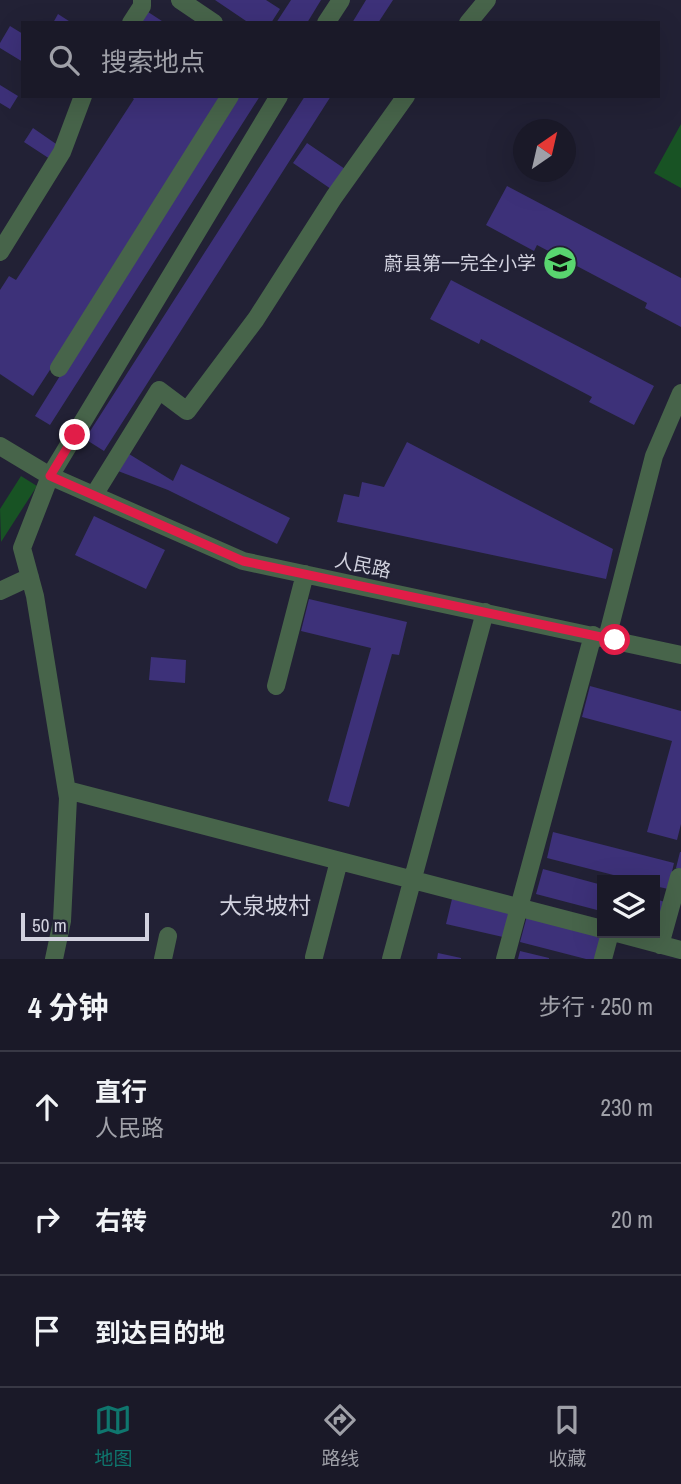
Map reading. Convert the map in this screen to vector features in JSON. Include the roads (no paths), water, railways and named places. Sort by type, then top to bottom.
[{"type":"street","points":[[132,21],[142,6],[142,0]]},
{"type":"street","points":[[180,0],[211,21]]},
{"type":"street","points":[[327,21],[341,0]]},
{"type":"street","points":[[470,21],[487,0]]},
{"type":"street","points":[[0,252],[62,152],[82,98]]},
{"type":"street","points":[[59,368],[229,98]]},
{"type":"street","points":[[54,959],[62,921],[67,790],[35,596],[22,548],[50,476],[278,98]]},
{"type":"street","points":[[94,495],[159,390],[187,411],[257,319],[334,197],[405,98]]},
{"type":"street","points":[[505,959],[654,456],[681,393]]},
{"type":"street","name":"人民路","points":[[0,446],[50,476],[243,561],[681,655]]},
{"type":"street","points":[[276,686],[305,574]]},
{"type":"street","points":[[0,591],[30,578]]},
{"type":"street","points":[[391,959],[485,612]]},
{"type":"street","points":[[67,790],[519,905],[597,928]]},
{"type":"street","points":[[314,957],[340,860]]},
{"type":"street","points":[[660,945],[679,877]]},
{"type":"street","points":[[163,959],[167,936]]},
{"type":"street","points":[[603,959],[609,938]]},
{"type":"street","points":[[635,938],[678,953]]},
{"type":"place","name":"蔚县第一完全小学","points":[[560,263]]},
{"type":"district","name":"大泉坡村","points":[[265,905]]}]
